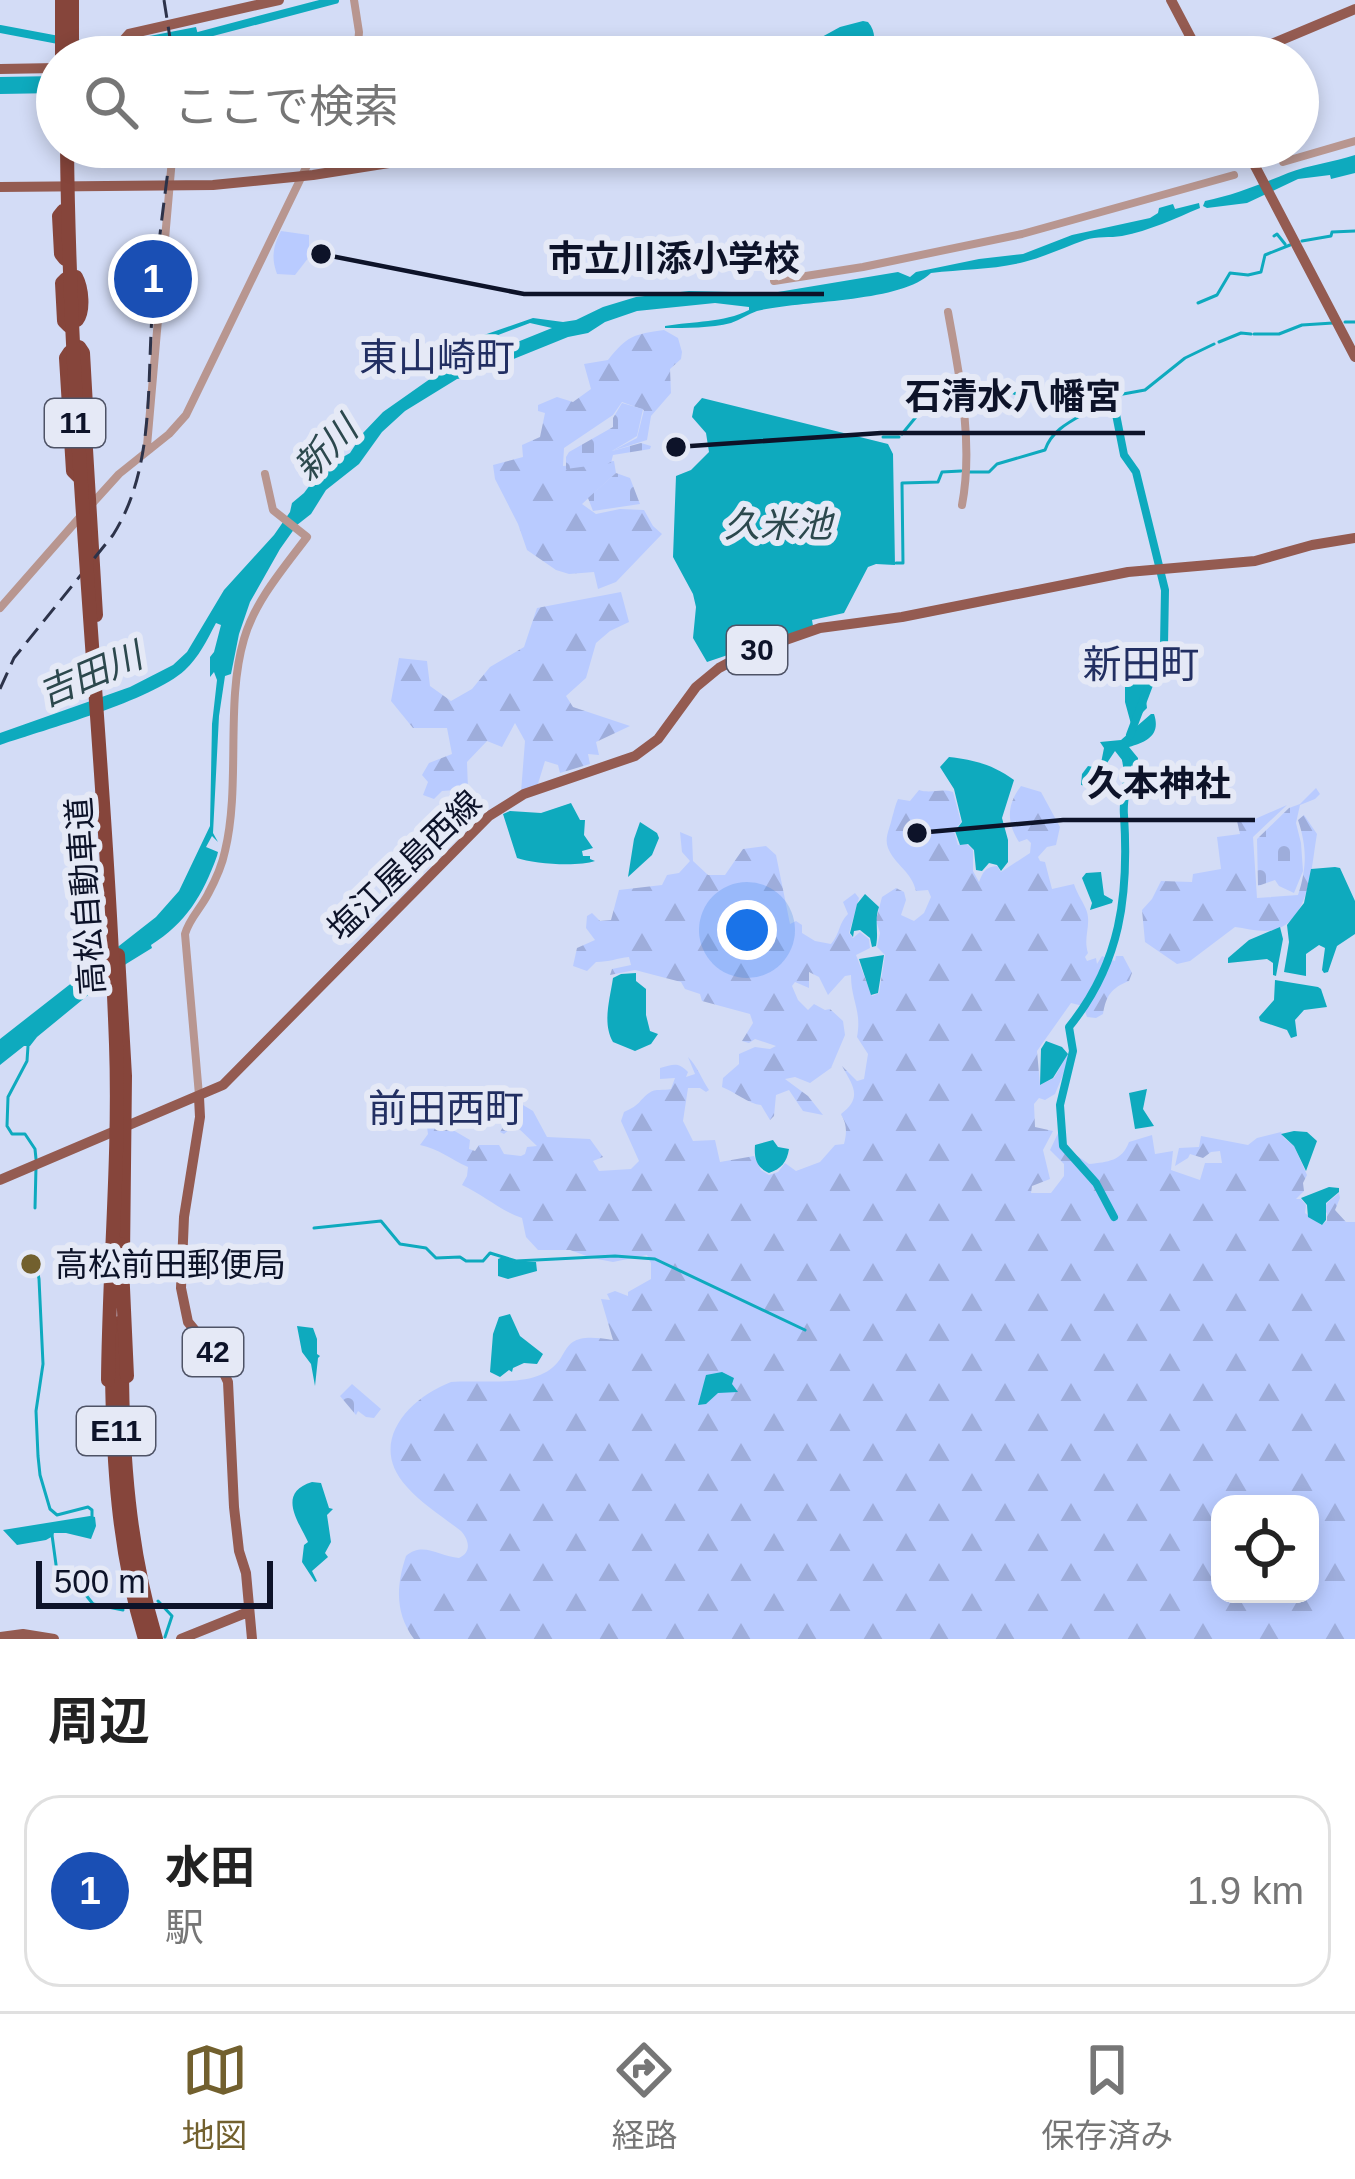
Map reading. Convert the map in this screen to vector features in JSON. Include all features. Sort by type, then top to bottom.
[{"type":"highway","points":[[67,0],[67,36]]},
{"type":"highway","points":[[67,0],[67,36]]},
{"type":"highway","name":"11","points":[[66,168],[65,260],[71,278]]},
{"type":"highway","name":"高松自動車道","points":[[69,168],[122,1077],[117,1221],[122,1474],[151,1639]]},
{"type":"highway","name":"11","points":[[65,182],[115,980],[119,1131],[112,1366],[125,1558],[151,1639]]},
{"type":"highway","name":"11","points":[[75,349],[72,415],[83,475]]},
{"type":"highway","points":[[117,1221],[127,1329],[128,1445],[120,1478]]},
{"type":"highway","points":[[117,1221],[108,1380],[109,1431],[120,1478]]},
{"type":"main road","points":[[127,36],[279,0]]},
{"type":"main road","points":[[1169,0],[1188,36]]},
{"type":"main road","points":[[1293,36],[1355,11]]},
{"type":"main road","points":[[1300,36],[1355,11]]},
{"type":"main road","points":[[0,69],[36,68]]},
{"type":"main road","points":[[302,174],[338,168]]},
{"type":"main road","points":[[0,185],[170,184],[344,168]]},
{"type":"main road","points":[[1258,168],[1355,352]]},
{"type":"main road","name":"塩江屋島西線","points":[[0,1180],[199,1097],[231,1079],[499,808],[524,794],[643,752],[701,683],[730,661],[830,625],[911,616],[1134,571],[1245,563],[1355,538]]},
{"type":"main road","name":"42","points":[[199,1097],[181,1282],[188,1322],[216,1356],[228,1382],[233,1501],[248,1612]]},
{"type":"main road","points":[[181,1639],[248,1612],[252,1639]]},
{"type":"main road","points":[[0,1637],[23,1634],[54,1639]]},
{"type":"street","points":[[355,5],[359,36]]},
{"type":"street","points":[[1319,151],[1355,141]]},
{"type":"street","points":[[149,450],[171,168]]},
{"type":"street","points":[[0,608],[123,470],[186,415],[305,168]]},
{"type":"street","points":[[775,281],[1022,234],[1234,175]]},
{"type":"street","points":[[948,312],[964,419],[962,505]]},
{"type":"street","points":[[199,1097],[187,926],[208,895],[225,852],[243,640],[267,591],[307,537],[275,512],[268,500],[265,474]]},
{"type":"green space","points":[[281,231],[309,235],[309,257],[295,275],[277,274],[275,268]]},
{"type":"green space","points":[[664,330],[678,338],[681,359],[670,369],[671,393],[651,416],[647,440],[612,451],[637,438],[644,410],[622,402],[613,415],[564,448],[563,466],[614,461],[616,473],[582,504],[596,514],[644,510],[662,534],[616,582],[598,589],[594,572],[556,570],[527,550],[493,465],[523,457],[522,445],[540,437],[545,413],[538,411],[538,405],[557,397],[573,402],[591,389],[584,364],[608,360],[632,338]]},
{"type":"green space","points":[[622,403],[643,409],[637,436],[612,451],[641,443],[650,449],[613,455],[611,463],[566,469],[569,452],[613,427]]},
{"type":"green space","points":[[616,473],[630,478],[640,504],[593,511],[588,498]]},
{"type":"green space","points":[[621,592],[629,622],[596,643],[586,678],[566,696],[573,707],[630,726],[596,742],[599,755],[588,754],[590,764],[560,773],[558,765],[545,761],[537,787],[521,792],[525,741],[515,723],[502,747],[487,741],[467,762],[468,789],[442,791],[434,799],[423,795],[428,782],[422,775],[429,763],[452,754],[447,728],[413,728],[391,701],[399,658],[427,661],[430,686],[451,701],[472,689],[490,667],[524,647],[537,608]]},
{"type":"green space","points":[[1021,786],[1041,792],[1060,827],[1056,845],[1038,857],[1045,862],[1052,889],[1074,884],[1084,905],[1087,961],[1096,958],[1097,964],[1102,956],[1115,961],[1116,956],[1123,956],[1132,973],[1129,981],[1110,993],[1103,1014],[1096,1018],[1087,1017],[1083,1006],[1071,1003],[1037,1051],[1040,1085],[1054,1078],[1068,1054],[1070,1058],[1055,1094],[1034,1104],[1035,1127],[1053,1131],[1043,1150],[1050,1179],[1032,1186],[1031,1193],[1051,1193],[1064,1176],[1064,1164],[1050,1150],[1060,1129],[1070,1151],[1089,1164],[1114,1159],[1129,1142],[1152,1135],[1155,1154],[1173,1151],[1171,1170],[1200,1180],[1205,1163],[1222,1163],[1220,1151],[1203,1158],[1190,1154],[1175,1166],[1179,1148],[1199,1147],[1201,1136],[1248,1145],[1281,1132],[1294,1146],[1307,1175],[1304,1191],[1296,1199],[1306,1205],[1305,1213],[1321,1225],[1327,1221],[1327,1203],[1339,1193],[1335,1210],[1346,1222],[1355,1222],[1355,1639],[414,1639],[399,1599],[406,1556],[425,1550],[459,1558],[468,1546],[461,1531],[419,1499],[396,1471],[392,1439],[407,1411],[451,1382],[531,1378],[551,1369],[572,1342],[613,1340],[601,1299],[610,1300],[607,1294],[615,1291],[628,1296],[651,1279],[647,1255],[613,1262],[570,1250],[538,1250],[526,1237],[522,1218],[462,1185],[468,1167],[420,1145],[427,1127],[441,1123],[470,1140],[469,1149],[475,1151],[479,1145],[499,1145],[504,1154],[521,1156],[527,1147],[537,1146],[515,1125],[500,1132],[514,1109],[523,1105],[533,1111],[547,1137],[590,1139],[603,1157],[593,1161],[599,1171],[631,1169],[639,1161],[621,1121],[624,1112],[651,1091],[671,1089],[675,1078],[660,1079],[660,1068],[678,1065],[688,1072],[686,1077],[695,1074],[688,1057],[709,1090],[688,1088],[683,1121],[693,1141],[715,1140],[720,1162],[754,1156],[769,1175],[785,1163],[796,1171],[820,1162],[835,1145],[844,1144],[841,1114],[852,1102],[854,1091],[842,1066],[857,1081],[864,1079],[868,1054],[857,1037],[851,975],[828,995],[819,977],[809,972],[809,988],[795,982],[792,986],[808,1010],[814,1004],[830,1009],[843,1021],[845,1035],[831,1068],[810,1083],[785,1079],[823,1115],[803,1111],[789,1090],[776,1095],[770,1120],[761,1105],[722,1087],[723,1078],[739,1064],[739,1054],[776,1046],[755,1039],[742,1041],[753,1023],[750,1014],[702,1001],[700,994],[685,989],[681,982],[635,970],[610,975],[612,969],[631,965],[629,957],[596,962],[587,971],[573,966],[577,948],[595,940],[586,928],[587,916],[592,913],[600,921],[611,920],[619,890],[662,885],[667,875],[679,873],[690,861],[682,852],[680,832],[692,837],[693,861],[708,875],[725,875],[743,849],[766,846],[776,855],[790,924],[802,925],[802,933],[815,941],[831,944],[848,914],[843,902],[855,893],[859,898],[849,933],[853,938],[860,932],[869,939],[870,948],[856,955],[872,996],[879,993],[885,955],[877,947],[876,920],[882,897],[896,888],[904,892],[901,915],[914,921],[931,897],[928,890],[916,891],[888,848],[898,799],[910,801],[919,790],[953,792],[961,822],[954,831],[958,845],[967,844],[973,850],[973,871],[979,882],[987,869],[997,866],[1001,872],[1030,853],[1031,843],[1027,839],[1019,842],[1015,835],[1011,806]]},
{"type":"green space","points":[[1316,788],[1320,794],[1300,805],[1296,823],[1303,871],[1294,893],[1275,880],[1258,886],[1257,839]]},
{"type":"green space","points":[[1287,805],[1253,837],[1257,898],[1298,895],[1305,858],[1298,820],[1304,815],[1317,834],[1306,894],[1291,920],[1265,931],[1235,927],[1190,961],[1177,964],[1145,942],[1142,910],[1161,881],[1192,882],[1193,874],[1221,869],[1217,837],[1240,834],[1237,821]]},
{"type":"green space","points":[[352,1384],[381,1409],[374,1418],[358,1411],[356,1415],[340,1396]]},
{"type":"water","points":[[868,22],[874,36],[824,36],[840,27]]},
{"type":"water","points":[[196,27],[198,36],[150,36]]},
{"type":"water","points":[[36,76],[36,93],[0,94],[0,77]]},
{"type":"water","points":[[1355,155],[1355,173],[1298,179],[1247,203],[1203,206],[1205,201],[1296,170],[1319,168],[1319,164]]},
{"type":"water","points":[[1199,203],[1200,208],[1152,228],[1090,239],[1024,262],[931,273],[897,290],[776,307],[723,325],[665,328],[729,317],[749,307],[715,303],[637,311],[457,379],[405,411],[297,525],[250,602],[231,674],[225,676],[213,833],[218,842],[212,836],[206,847],[218,852],[199,895],[152,948],[0,1065],[0,1039],[156,917],[179,891],[210,826],[217,680],[214,672],[210,677],[210,657],[221,625],[216,623],[185,670],[148,693],[0,745],[0,733],[130,687],[173,665],[187,652],[224,590],[274,535],[292,503],[322,469],[350,453],[383,412],[437,374],[436,368],[440,373],[552,328],[530,323],[430,361],[426,355],[533,318],[576,320],[636,297],[689,291],[772,293],[898,272],[910,277],[979,259],[1023,254],[1072,235],[1150,218],[1159,208]]},
{"type":"water","name":"久米池","points":[[702,398],[888,444],[893,454],[895,565],[868,567],[844,613],[812,620],[813,626],[707,662],[693,638],[693,594],[673,557],[676,476],[691,470],[709,452],[706,433],[692,417]]},
{"type":"water","points":[[1133,670],[1148,672],[1147,708],[1131,724],[1125,683]]},
{"type":"water","points":[[1151,714],[1156,721],[1154,732],[1129,747],[1138,763],[1126,765],[1115,751],[1107,763],[1101,763],[1104,748],[1100,742],[1121,740]]},
{"type":"water","points":[[949,757],[984,764],[1014,780],[1002,818],[1008,862],[1001,871],[989,863],[982,871],[976,870],[974,850],[968,844],[960,845],[955,831],[962,822],[954,789],[940,767]]},
{"type":"water","points":[[1088,766],[1109,770],[1104,784],[1097,783],[1100,798],[1094,804],[1081,785]]},
{"type":"water","points":[[571,803],[580,820],[585,820],[584,835],[593,848],[582,851],[583,856],[595,861],[556,864],[517,858],[503,814],[541,813]]},
{"type":"water","points":[[640,822],[659,838],[652,855],[628,877],[634,839]]},
{"type":"water","points":[[1340,868],[1355,901],[1355,934],[1337,946],[1328,972],[1322,970],[1325,948],[1319,945],[1306,954],[1306,976],[1284,972],[1287,925],[1304,903],[1311,869]]},
{"type":"water","points":[[1101,872],[1104,895],[1113,900],[1090,910],[1092,903],[1082,878]]},
{"type":"water","points":[[865,894],[879,907],[876,946],[872,947],[860,930],[853,937],[850,933],[857,904]]},
{"type":"water","points":[[1280,927],[1283,939],[1276,976],[1267,959],[1228,963],[1249,940]]},
{"type":"water","points":[[884,955],[878,993],[871,995],[859,959]]},
{"type":"water","points":[[636,973],[636,981],[646,989],[650,1031],[658,1034],[651,1044],[635,1051],[613,1042],[607,1019],[613,978]]},
{"type":"water","points":[[1275,980],[1318,987],[1327,1007],[1304,1010],[1295,1020],[1297,1036],[1291,1038],[1287,1030],[1260,1021],[1274,1000]]},
{"type":"water","points":[[1046,1041],[1068,1054],[1053,1078],[1040,1085],[1041,1049]]},
{"type":"water","points":[[1147,1089],[1143,1109],[1154,1126],[1135,1129],[1129,1093]]},
{"type":"water","points":[[1307,1132],[1317,1141],[1306,1171],[1294,1146],[1281,1134]]},
{"type":"water","points":[[773,1140],[778,1147],[789,1149],[783,1164],[769,1173],[757,1162],[755,1145]]},
{"type":"water","points":[[1329,1187],[1339,1192],[1326,1203],[1322,1225],[1308,1217],[1301,1198]]},
{"type":"water","points":[[498,1259],[536,1262],[537,1271],[508,1279],[498,1276]]},
{"type":"water","points":[[510,1314],[520,1336],[543,1354],[537,1364],[524,1363],[500,1377],[490,1372],[493,1334],[499,1317]]},
{"type":"water","points":[[297,1326],[313,1328],[317,1339],[320,1356],[315,1386],[311,1364],[302,1352]]},
{"type":"water","points":[[722,1372],[734,1378],[738,1392],[718,1393],[698,1405],[706,1375]]},
{"type":"water","points":[[312,1482],[321,1483],[333,1509],[327,1515],[328,1557],[312,1571],[315,1582],[302,1562],[308,1542],[293,1509],[295,1493]]},
{"type":"water","points":[[95,1517],[96,1526],[91,1539],[54,1533],[46,1540],[17,1545],[3,1530]]},
{"type":"waterway","points":[[198,36],[335,0]]},
{"type":"waterway","points":[[0,29],[37,36]]},
{"type":"waterway","points":[[1302,241],[1355,231]]},
{"type":"waterway","points":[[1274,236],[1285,244]]},
{"type":"waterway","points":[[1198,303],[1217,295],[1230,273],[1261,272],[1265,255],[1290,245]]},
{"type":"waterway","points":[[1345,322],[1355,322]]},
{"type":"waterway","points":[[1254,334],[1333,323]]},
{"type":"waterway","points":[[1219,342],[1251,334]]},
{"type":"waterway","points":[[1123,394],[1145,390],[1185,358],[1214,344]]},
{"type":"waterway","points":[[935,397],[957,384],[982,388]]},
{"type":"waterway","points":[[984,388],[999,389]]},
{"type":"waterway","points":[[1006,390],[1019,395]]},
{"type":"waterway","points":[[1020,394],[1071,392],[1105,399]]},
{"type":"waterway","points":[[969,472],[989,472],[997,464],[1045,450],[1063,427],[1113,399]]},
{"type":"waterway","points":[[1113,399],[1124,455],[1136,472],[1165,590],[1164,645],[1130,735]]},
{"type":"waterway","points":[[902,434],[929,401]]},
{"type":"waterway","points":[[883,437],[899,437]]},
{"type":"waterway","points":[[896,563],[903,563],[902,483],[938,482],[942,472],[961,471]]},
{"type":"waterway","points":[[1114,1217],[1096,1183],[1063,1146],[1060,1105],[1073,1051],[1069,1027],[1100,978],[1118,927],[1125,873],[1126,760]]},
{"type":"waterway","points":[[28,1046],[27,1061],[8,1097],[7,1126],[12,1134],[25,1134],[36,1159]]},
{"type":"waterway","points":[[35,1208],[36,1167]]},
{"type":"waterway","points":[[314,1228],[381,1221],[400,1244],[426,1248],[436,1258],[466,1261],[483,1261],[490,1253],[516,1261],[655,1259],[805,1330]]},
{"type":"waterway","points":[[35,1258],[43,1364],[36,1411],[40,1475],[50,1509],[57,1515],[88,1507],[92,1519]]},
{"type":"waterway","points":[[52,1535],[57,1572],[78,1585],[93,1604],[123,1610]]},
{"type":"waterway","points":[[158,1601],[172,1616],[165,1637]]},
{"type":"railway","points":[[164,0],[170,36]]},
{"type":"railway","points":[[0,689],[14,658],[113,535],[136,484],[146,428],[154,294],[169,168]]},
{"type":"place","name":"市立川添小学校","points":[[321,254]]},
{"type":"place","name":"水田","points":[[153,279]]},
{"type":"place","name":"石清水八幡宮","points":[[676,447]]},
{"type":"place","name":"久本神社","points":[[917,833]]},
{"type":"place","name":"高松前田郵便局","points":[[31,1264]]},
{"type":"district","name":"東山崎町","points":[[437,357]]},
{"type":"district","name":"新田町","points":[[1141,664]]},
{"type":"district","name":"前田西町","points":[[446,1108]]},
{"type":"water label","name":"新川","points":[[325,448]]},
{"type":"water label","name":"吉田川","points":[[90,674]]}]
